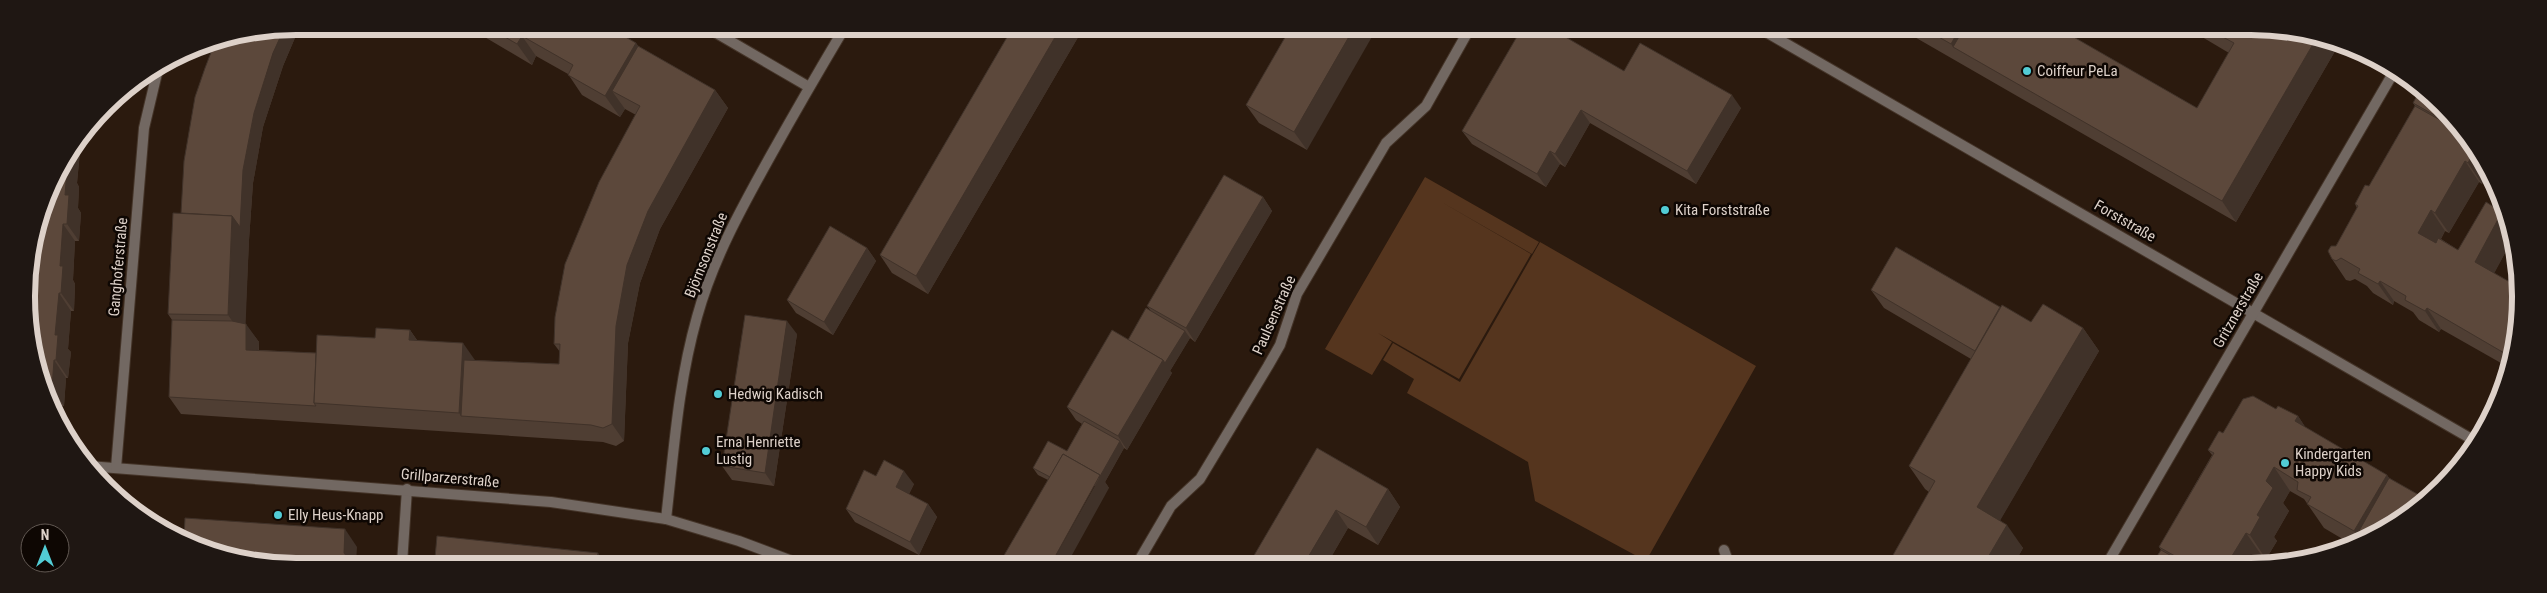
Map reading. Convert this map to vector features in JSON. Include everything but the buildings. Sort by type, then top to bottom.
[{"type":"street","points":[[720,35],[809,87]]},
{"type":"street","name":"Björnsonstraße","points":[[666,519],[679,395],[697,316],[724,243],[809,87],[840,35]]},
{"type":"street","name":"Paulsenstraße","points":[[1141,558],[1171,506],[1200,479],[1268,366],[1280,345],[1297,294],[1386,143],[1426,106],[1466,35]]},
{"type":"street","name":"Forststraße","points":[[1771,35],[2470,438]]},
{"type":"street","name":"Ganghoferstraße","points":[[116,468],[144,128],[156,76]]},
{"type":"street","name":"Gritznerstraße","points":[[2112,558],[2391,76]]},
{"type":"street","name":"Grillparzerstraße","points":[[98,467],[407,489],[551,502],[666,519],[739,541],[784,558]]},
{"type":"street","points":[[402,558],[407,489]]},
{"type":"street","points":[[1724,550],[1727,558]]},
{"type":"shaded area","points":[[1425,177],[1539,242],[1532,254],[1438,200],[1531,254],[1459,379],[1378,333],[1392,342],[1372,375],[1325,349]]},
{"type":"shaded area","points":[[1540,242],[1756,366],[1648,558],[1640,558],[1535,501],[1528,462],[1407,393],[1414,379],[1383,360],[1393,343],[1460,382]]},
{"type":"place","name":"Coiffeur PeLa","points":[[2027,71]]},
{"type":"place","name":"Kita Forststraße","points":[[1665,210]]},
{"type":"place","name":"Hedwig Kadisch","points":[[718,394]]},
{"type":"place","name":"Erna Henriette Lustig","points":[[706,451]]},
{"type":"place","name":"Kindergarten Happy Kids","points":[[2285,463]]},
{"type":"place","name":"Elly Heus-Knapp","points":[[278,515]]}]
